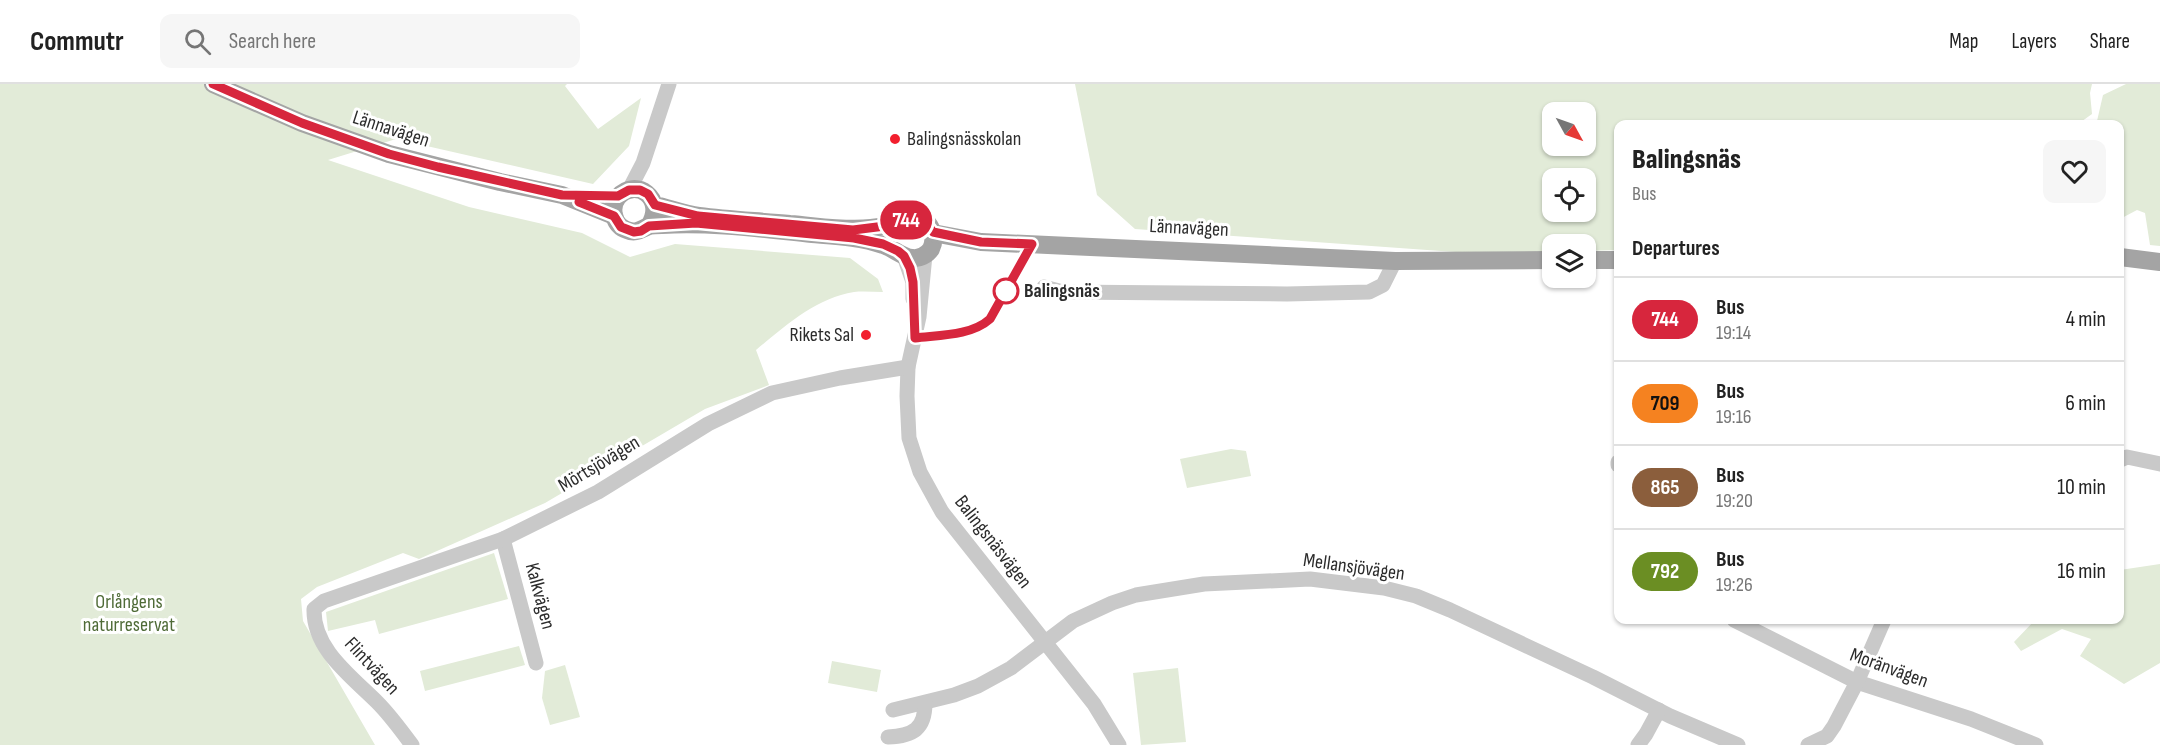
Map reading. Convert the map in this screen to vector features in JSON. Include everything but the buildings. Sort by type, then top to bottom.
[{"type":"main road","name":"Lännavägen","points":[[213,84],[302,123],[389,154],[562,195],[614,216],[618,224],[630,231],[641,231],[649,226],[696,223],[854,238],[883,244],[914,258],[930,245],[981,242],[1395,261],[1542,260]]},
{"type":"main road","name":"Lännavägen","points":[[562,195],[624,193],[640,190],[653,201],[698,216],[853,230],[901,224],[909,219],[921,220],[930,227],[930,245]]},
{"type":"main road","points":[[614,216],[614,206],[624,193]]},
{"type":"main road","points":[[649,226],[655,214],[653,201]]},
{"type":"main road","points":[[901,224],[894,238],[901,253]]},
{"type":"main road","points":[[2124,258],[2160,262]]},
{"type":"main road","points":[[1596,260],[1614,260]]},
{"type":"street","points":[[624,193],[643,163],[669,84]]},
{"type":"street","points":[[643,163],[653,201]]},
{"type":"street","name":"Balingsnäsvägen","points":[[930,245],[920,317],[908,368],[907,396],[909,438],[927,488],[942,512],[1094,704],[1119,745]]},
{"type":"street","name":"Balingsnäsvägen","points":[[901,253],[913,282],[915,338]]},
{"type":"street","points":[[1044,287],[1063,292],[1287,294],[1369,292],[1383,285],[1395,261]]},
{"type":"street","name":"Mörtsjövägen","points":[[314,609],[324,601],[342,594],[503,539],[598,492],[708,424],[772,393],[840,378],[908,368]]},
{"type":"street","points":[[2124,458],[2160,464]]},
{"type":"street","name":"Kalkvägen","points":[[503,539],[536,663]]},
{"type":"street","name":"Mellansjövägen","points":[[893,710],[954,695],[991,680],[1018,663],[1073,621],[1136,595],[1204,584],[1310,579],[1384,588],[1416,596],[1738,745]]},
{"type":"street","name":"Flintvägen","points":[[314,609],[313,621],[318,635],[333,658],[379,703],[412,745]]},
{"type":"street","name":"Moränvägen","points":[[1742,624],[1857,681],[1971,719],[2036,745]]},
{"type":"street","points":[[1808,745],[1831,741],[1882,624]]},
{"type":"street","points":[[888,737],[915,732],[925,710],[925,702]]},
{"type":"street","points":[[1638,745],[1659,710]]},
{"type":"green space","name":"Orlångens naturreservat","points":[[0,84],[567,84],[565,86],[598,129],[641,98],[629,146],[593,184],[396,139],[328,160],[469,207],[582,233],[630,257],[675,244],[850,258],[878,279],[883,292],[854,292],[840,295],[802,314],[778,332],[756,350],[769,385],[705,409],[545,503],[419,559],[403,553],[317,587],[301,599],[303,621],[375,745],[0,745]]},
{"type":"green space","points":[[1075,84],[2092,84],[2090,93],[2092,114],[2084,120],[1614,120],[1614,250],[1596,251],[1596,234],[1542,234],[1542,253],[1497,255],[1135,229],[1097,195]]},
{"type":"green space","points":[[2126,84],[2160,84],[2160,246],[2150,245],[2145,213],[2137,210],[2124,217],[2124,120],[2097,120],[2103,95]]},
{"type":"green space","points":[[1231,449],[1246,451],[1251,476],[1187,488],[1180,459]]},
{"type":"green space","points":[[494,553],[508,599],[379,634],[375,620],[328,631],[326,612]]},
{"type":"green space","points":[[2160,564],[2160,663],[2124,684],[2080,656],[2091,639],[2062,629],[2021,651],[2014,642],[2031,624],[2124,624],[2124,569]]},
{"type":"green space","points":[[519,646],[525,665],[425,691],[420,671]]},
{"type":"green space","points":[[832,661],[881,670],[877,692],[828,683]]},
{"type":"green space","points":[[565,665],[580,717],[550,725],[542,698],[545,671]]},
{"type":"green space","points":[[1178,668],[1186,742],[1141,745],[1133,673]]},
{"type":"bus line","name":"744","points":[[213,84],[302,123],[389,154],[562,195],[618,196],[635,189],[648,194],[655,205],[698,216],[853,230],[901,224],[909,219],[915,219],[926,223],[933,232],[981,242],[1032,244],[990,319],[983,326],[915,338],[913,282],[910,268],[904,256],[883,244],[854,238],[696,223],[649,226],[634,232],[621,227],[614,216],[579,202]]},
{"type":"place","name":"Balingsnässkolan","points":[[895,139]]},
{"type":"place","name":"Balingsnäs","points":[[1006,291]]},
{"type":"place","name":"Rikets Sal","points":[[866,335]]}]
